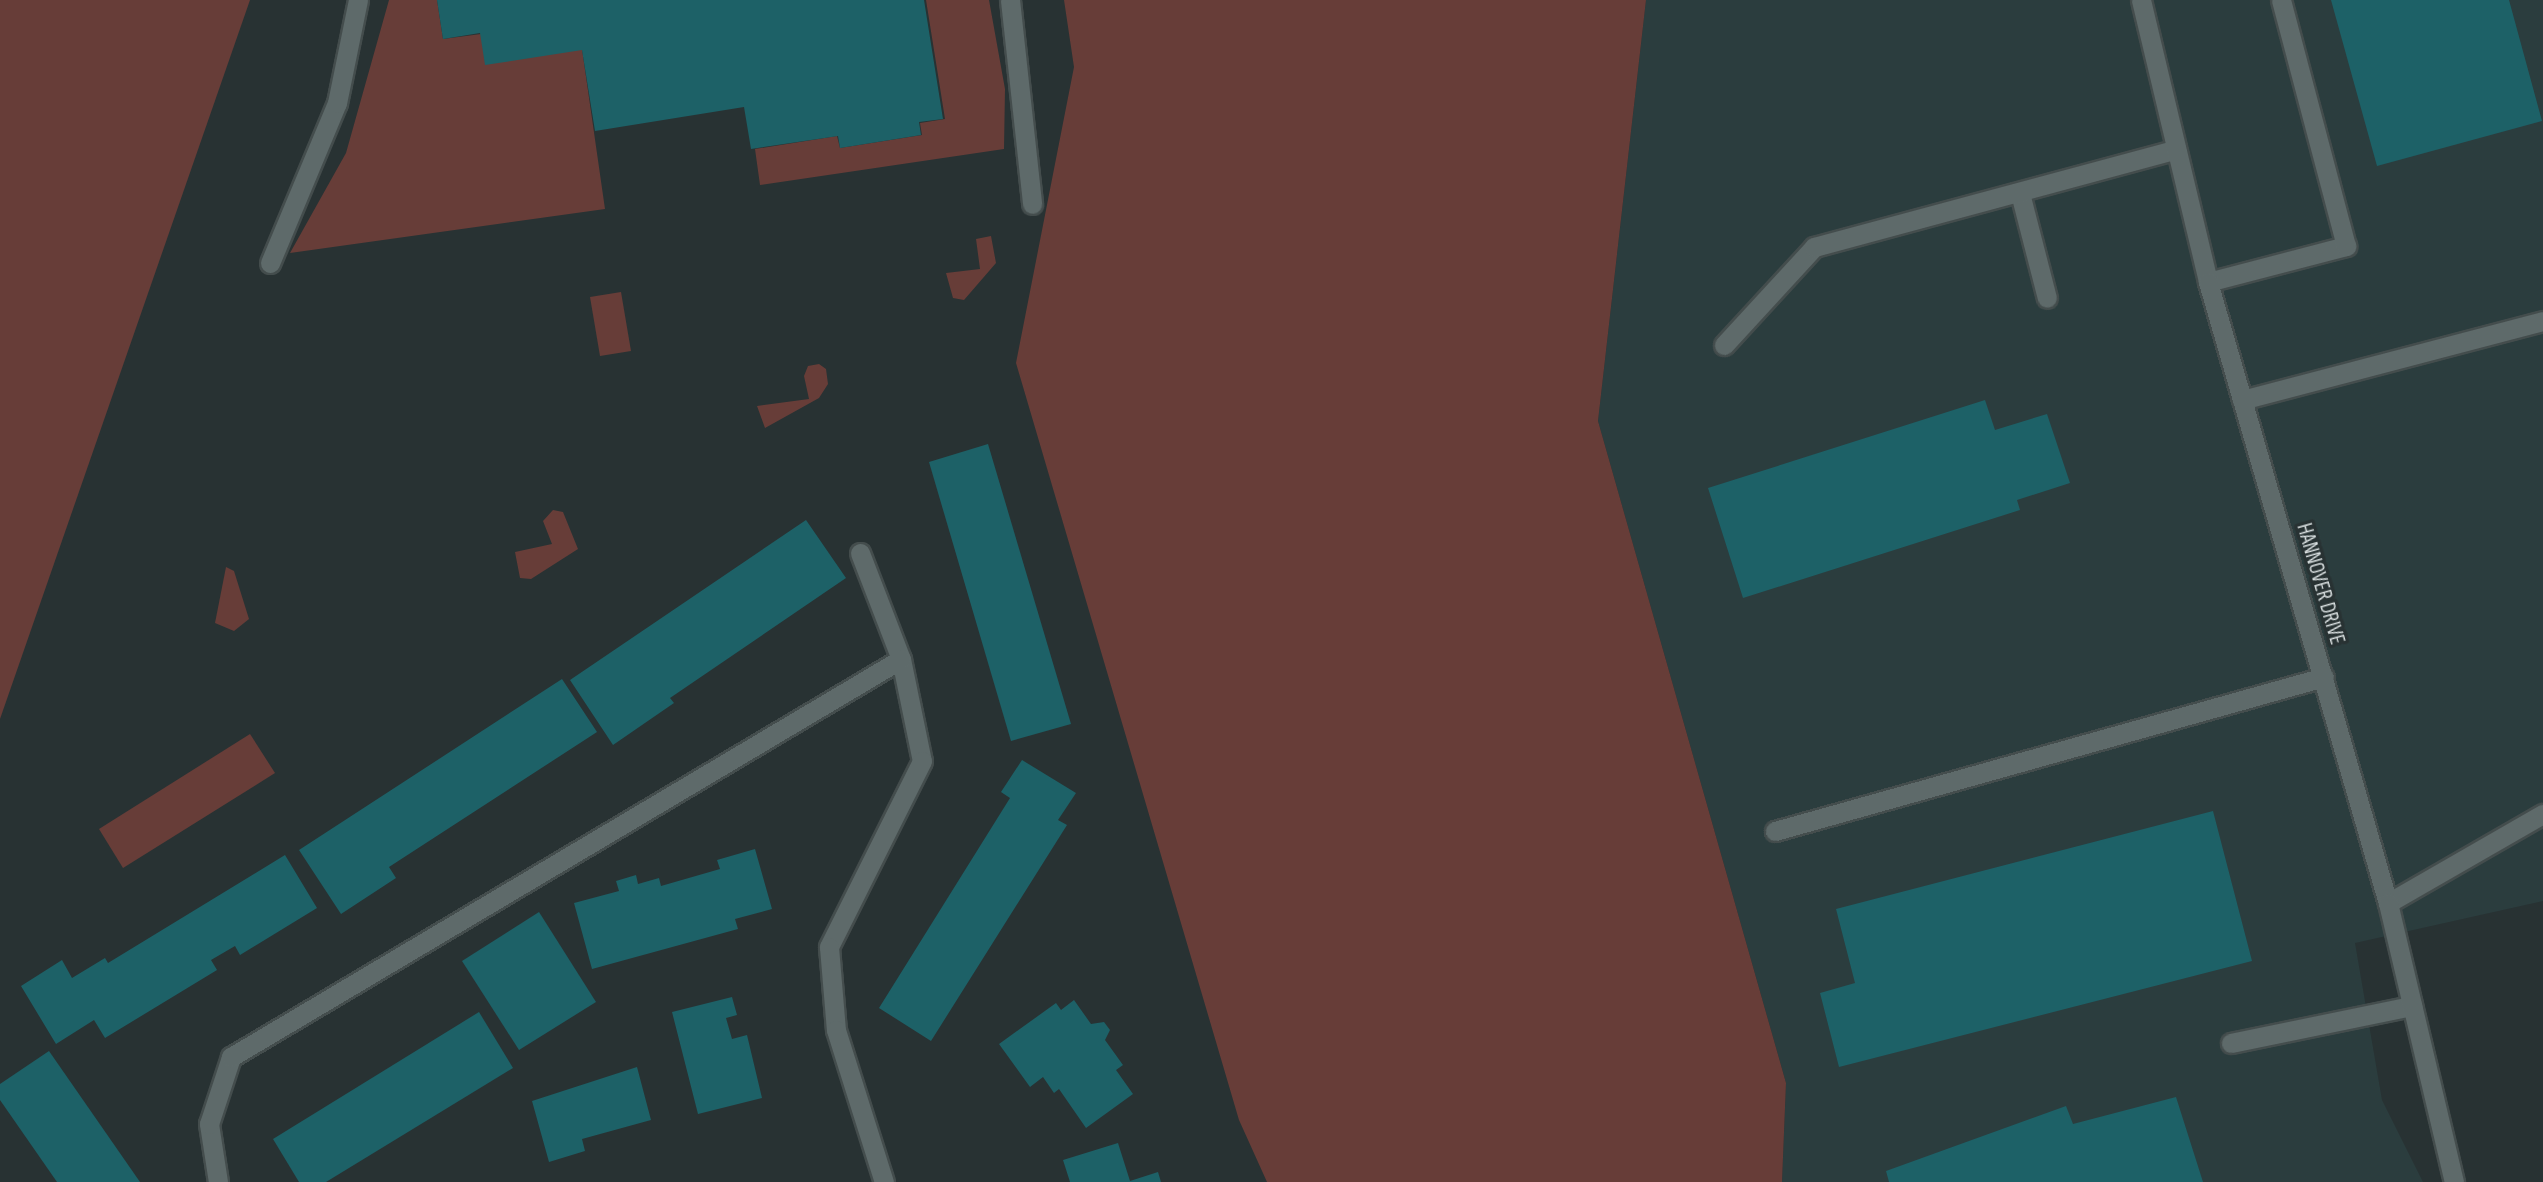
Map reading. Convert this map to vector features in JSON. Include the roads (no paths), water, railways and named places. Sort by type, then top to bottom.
[{"type":"street","points":[[270,263],[337,103],[358,0]]},
{"type":"street","points":[[1010,0],[1032,204]]},
{"type":"street","name":"HANNOVER DRIVE","points":[[2141,0],[2207,282],[2388,903],[2454,1182]]},
{"type":"street","points":[[2207,282],[2346,246],[2281,0]]},
{"type":"street","points":[[1724,345],[1814,247],[2176,149]]},
{"type":"street","points":[[2020,193],[2047,298]]},
{"type":"street","points":[[2242,400],[2543,321]]},
{"type":"street","points":[[860,553],[901,659],[922,761],[829,947],[836,1030],[884,1182]]},
{"type":"street","points":[[218,1182],[209,1124],[231,1057],[901,659]]},
{"type":"street","points":[[1775,831],[2324,677]]},
{"type":"street","points":[[2388,903],[2543,814]]},
{"type":"street","points":[[2231,1043],[2412,1006]]}]
